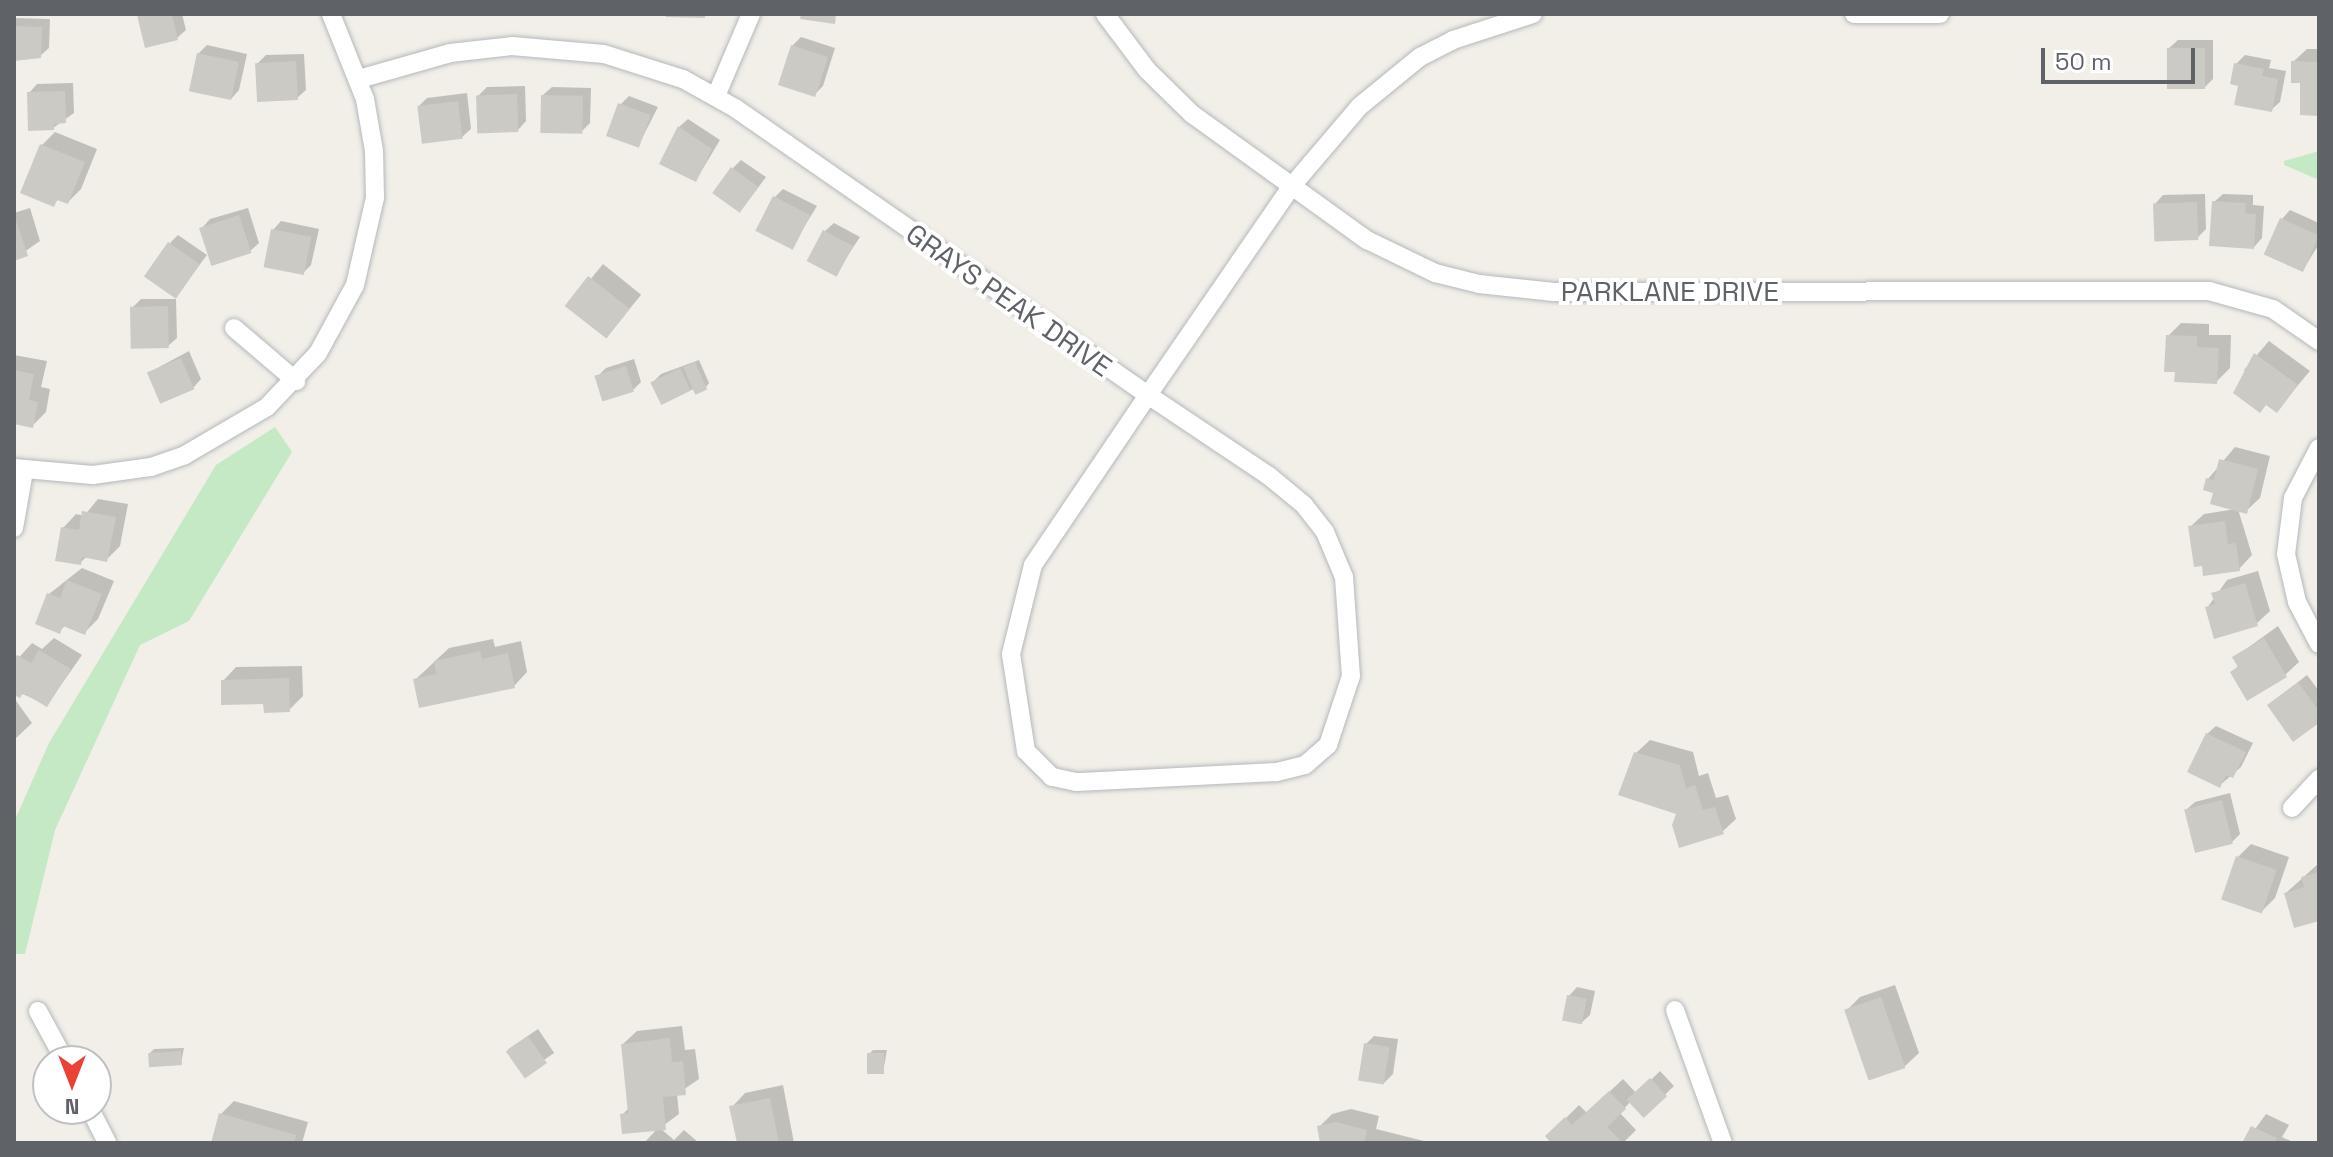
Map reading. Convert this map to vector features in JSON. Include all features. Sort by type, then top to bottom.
[{"type":"street","points":[[14,528],[19,469],[93,475],[167,462],[229,432],[296,381],[330,337],[349,300],[371,229],[374,151],[359,79],[331,14]]},
{"type":"street","points":[[716,96],[751,14]]},
{"type":"street","name":"PARKLANE DRIVE","points":[[1105,14],[1168,92],[1291,187],[1397,258],[1435,273],[1514,290],[2209,291],[2273,309],[2319,341]]},
{"type":"street","points":[[1148,395],[1291,187],[1388,79],[1453,40],[1533,14]]},
{"type":"street","points":[[1854,14],[1940,14]]},
{"type":"street","name":"GRAYS PEAK DRIVE","points":[[359,79],[450,53],[535,46],[625,60],[716,96],[1269,476],[1304,505],[1325,532],[1344,577],[1351,676],[1328,745],[1305,765],[1276,772],[1076,782],[1052,777],[1026,751],[1011,654],[1033,565],[1148,395]]},
{"type":"street","points":[[234,328],[296,381]]},
{"type":"street","points":[[2319,448],[2297,484],[2286,554],[2292,590],[2319,644]]},
{"type":"street","points":[[2292,808],[2319,779]]},
{"type":"street","points":[[1675,1010],[1723,1143]]},
{"type":"street","points":[[38,1011],[56,1045]]},
{"type":"street","points":[[98,1125],[107,1143]]},
{"type":"green space","points":[[2319,151],[2319,180],[2284,165],[2284,161]]},
{"type":"green space","points":[[275,427],[292,452],[189,621],[140,645],[55,830],[25,954],[14,954],[14,822],[49,743],[216,465]]},
{"type":"building","points":[[172,14],[178,40],[145,48],[137,15]]},
{"type":"building","points":[[666,14],[705,14],[705,18],[666,17]]},
{"type":"building","points":[[801,14],[836,14],[835,24],[800,19]]},
{"type":"building","points":[[14,26],[42,27],[41,58],[14,61]]},
{"type":"building","points":[[791,45],[828,57],[815,97],[778,85]]},
{"type":"building","points":[[2167,48],[2205,48],[2205,89],[2167,89]]},
{"type":"building","points":[[197,53],[239,62],[231,100],[189,91]]},
{"type":"building","points":[[296,61],[298,100],[257,102],[255,63]]},
{"type":"building","points":[[2291,61],[2319,62],[2319,116],[2300,115],[2300,83],[2291,83]]},
{"type":"building","points":[[2234,63],[2264,69],[2262,76],[2278,79],[2272,112],[2234,105],[2238,86],[2230,84]]},
{"type":"building","points":[[65,91],[66,123],[54,124],[54,130],[28,131],[27,92]]},
{"type":"building","points":[[517,94],[518,132],[477,133],[476,95]]},
{"type":"building","points":[[541,95],[583,96],[582,134],[540,133]]},
{"type":"building","points":[[458,101],[463,139],[422,144],[417,106]]},
{"type":"building","points":[[618,103],[651,115],[639,148],[606,136]]},
{"type":"building","points":[[678,126],[712,149],[696,182],[659,164]]},
{"type":"building","points":[[40,144],[85,162],[68,204],[57,200],[54,207],[20,193]]},
{"type":"building","points":[[731,167],[759,187],[740,213],[712,193]]},
{"type":"building","points":[[773,196],[810,215],[793,250],[755,231]]},
{"type":"building","points":[[2212,201],[2246,203],[2245,213],[2256,214],[2254,249],[2209,246]]},
{"type":"building","points":[[2197,202],[2198,240],[2154,242],[2153,204]]},
{"type":"building","points":[[239,215],[251,253],[211,266],[199,228]]},
{"type":"building","points":[[2280,218],[2319,235],[2303,272],[2264,255]]},
{"type":"building","points":[[14,221],[28,256],[14,261]]},
{"type":"building","points":[[271,229],[311,237],[304,275],[264,267]]},
{"type":"building","points":[[823,230],[853,246],[837,277],[807,261]]},
{"type":"building","points":[[168,242],[200,264],[176,299],[144,276]]},
{"type":"building","points":[[588,276],[630,309],[606,339],[565,306]]},
{"type":"building","points":[[168,306],[169,348],[131,349],[130,307]]},
{"type":"building","points":[[2166,335],[2197,336],[2197,347],[2219,348],[2217,384],[2174,382],[2175,372],[2164,372]]},
{"type":"building","points":[[2254,353],[2298,385],[2277,413],[2266,405],[2260,413],[2233,393]]},
{"type":"building","points":[[181,358],[194,389],[160,404],[147,372]]},
{"type":"building","points":[[695,362],[707,389],[695,395],[683,367]]},
{"type":"building","points":[[626,366],[634,392],[602,401],[594,376]]},
{"type":"building","points":[[680,368],[691,390],[661,405],[650,382]]},
{"type":"building","points":[[14,370],[34,374],[29,400],[38,402],[33,428],[14,424]]},
{"type":"building","points":[[2219,459],[2258,469],[2247,514],[2210,504],[2213,493],[2203,490],[2206,478],[2214,480]]},
{"type":"building","points":[[82,511],[116,517],[107,562],[82,557],[81,565],[55,561],[61,527],[79,530]]},
{"type":"building","points":[[2225,521],[2228,544],[2236,543],[2240,571],[2203,576],[2202,566],[2194,567],[2188,526]]},
{"type":"building","points":[[67,580],[102,594],[85,635],[63,626],[60,634],[35,624],[47,593],[60,598]]},
{"type":"building","points":[[2245,583],[2258,626],[2214,639],[2205,607],[2215,604],[2211,593]]},
{"type":"building","points":[[2264,638],[2287,677],[2247,701],[2230,672],[2238,667],[2232,657]]},
{"type":"building","points":[[39,650],[71,669],[47,707],[23,693],[20,698],[14,695],[14,659],[17,655],[31,663]]},
{"type":"building","points":[[480,651],[482,659],[508,653],[515,688],[419,708],[413,679],[436,674],[434,661]]},
{"type":"building","points":[[289,678],[290,712],[264,713],[263,704],[221,705],[221,680]]},
{"type":"building","points":[[2298,682],[2319,711],[2319,723],[2293,742],[2267,705]]},
{"type":"building","points":[[2206,733],[2246,752],[2233,778],[2226,775],[2220,788],[2187,772]]},
{"type":"building","points":[[1634,752],[1680,765],[1686,788],[1695,785],[1703,810],[1715,807],[1724,834],[1679,848],[1672,825],[1676,814],[1618,795]]},
{"type":"building","points":[[2222,800],[2233,844],[2195,853],[2184,809]]},
{"type":"building","points":[[2236,856],[2277,870],[2262,913],[2221,899]]},
{"type":"building","points":[[2319,872],[2319,921],[2294,928],[2284,893],[2304,887],[2301,877]]},
{"type":"building","points":[[1567,995],[1587,999],[1582,1024],[1562,1021]]},
{"type":"building","points":[[1881,997],[1905,1068],[1869,1081],[1844,1010]]},
{"type":"building","points":[[528,1036],[547,1063],[525,1079],[506,1051]]},
{"type":"building","points":[[670,1038],[672,1062],[683,1061],[686,1095],[663,1097],[666,1130],[622,1134],[620,1114],[628,1113],[621,1044]]},
{"type":"building","points":[[1364,1043],[1390,1047],[1384,1085],[1358,1081]]},
{"type":"building","points":[[181,1051],[182,1065],[149,1067],[148,1053]]},
{"type":"building","points":[[867,1053],[884,1053],[884,1074],[867,1074]]},
{"type":"building","points":[[1650,1078],[1667,1096],[1644,1118],[1627,1100]]},
{"type":"building","points":[[1609,1091],[1626,1109],[1607,1127],[1623,1143],[1551,1143],[1545,1136],[1565,1117],[1572,1125]]},
{"type":"building","points":[[770,1098],[779,1143],[737,1143],[729,1106]]},
{"type":"building","points":[[219,1113],[296,1135],[294,1143],[211,1143]]},
{"type":"building","points":[[1336,1122],[1367,1130],[1364,1143],[1320,1143],[1317,1126]]},
{"type":"building","points":[[2251,1126],[2277,1138],[2274,1143],[2242,1143]]}]
